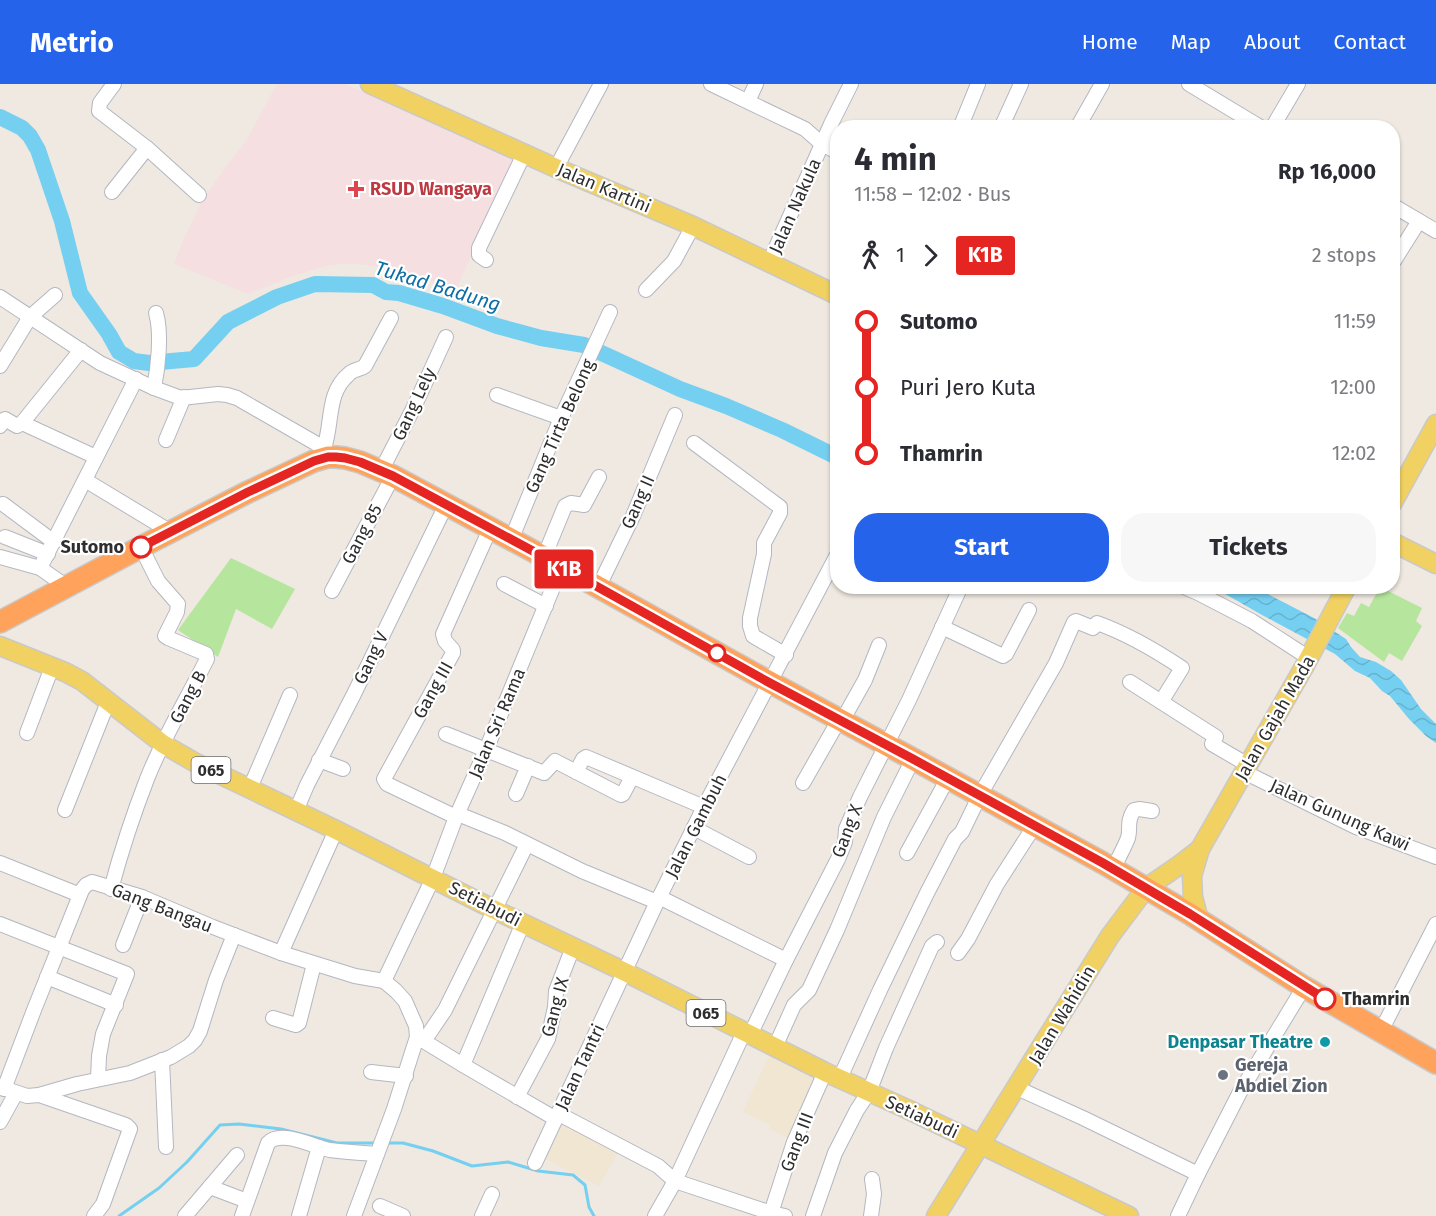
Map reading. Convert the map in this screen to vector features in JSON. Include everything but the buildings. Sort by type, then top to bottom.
[{"type":"highway","points":[[0,622],[248,492],[314,461],[323,453],[328,457],[345,458],[387,474],[446,505],[1035,825],[1146,888],[1304,987],[1436,1062]]},
{"type":"main road","name":"Jalan Kartini","points":[[370,84],[524,154],[693,226],[830,292]]},
{"type":"main road","points":[[1400,489],[1436,424]]},
{"type":"main road","points":[[1400,546],[1436,564]]},
{"type":"main road","name":"Jalan Gajah Mada","points":[[1199,920],[1193,897],[1192,876],[1200,849],[1343,594]]},
{"type":"main road","points":[[0,622],[2,647]]},
{"type":"main road","name":"Setiabudi","points":[[2,647],[82,681],[163,744],[196,762],[775,1047],[1129,1216]]},
{"type":"main road","name":"Jalan Gajah Mada","points":[[1146,888],[1200,849]]},
{"type":"main road","name":"Jalan Wahidin","points":[[936,1216],[1110,936],[1146,888]]},
{"type":"street","points":[[114,84],[100,103],[99,111],[147,148],[199,195]]},
{"type":"street","points":[[556,168],[601,84]]},
{"type":"street","points":[[711,84],[805,129],[830,148]]},
{"type":"street","points":[[748,101],[756,84]]},
{"type":"street","name":"Jalan Nakula","points":[[834,120],[851,84]]},
{"type":"street","points":[[963,120],[978,84]]},
{"type":"street","points":[[1005,120],[1021,84]]},
{"type":"street","points":[[1082,120],[1102,84]]},
{"type":"street","points":[[1189,84],[1249,120]]},
{"type":"street","points":[[1277,120],[1298,84]]},
{"type":"street","name":"Jalan Nakula","points":[[773,264],[830,127]]},
{"type":"street","points":[[112,192],[147,148]]},
{"type":"street","points":[[486,260],[479,255],[479,248],[524,154]]},
{"type":"street","points":[[1400,210],[1436,231]]},
{"type":"street","points":[[1400,251],[1419,221]]},
{"type":"street","points":[[646,290],[674,261],[693,226]]},
{"type":"street","points":[[0,366],[30,317],[55,295]]},
{"type":"street","points":[[0,297],[110,368],[155,384],[176,397],[218,394],[237,398],[323,453],[334,394],[351,371],[365,366],[391,318]]},
{"type":"street","name":"Gang Tirta Belong","points":[[511,540],[561,418],[610,312]]},
{"type":"street","points":[[155,384],[159,335],[156,313]]},
{"type":"street","name":"Gang Lely","points":[[387,474],[446,337]]},
{"type":"street","points":[[0,426],[6,419],[17,426],[22,423],[81,350]]},
{"type":"street","points":[[40,568],[136,379]]},
{"type":"street","points":[[497,394],[561,418]]},
{"type":"street","points":[[166,440],[184,397]]},
{"type":"street","name":"Gang II","points":[[598,588],[633,516],[675,415]]},
{"type":"street","points":[[22,423],[96,457]]},
{"type":"street","points":[[694,443],[780,507],[780,513],[764,545],[750,626],[753,636],[786,655]]},
{"type":"street","name":"Gang 85","points":[[332,591],[387,474]]},
{"type":"street","name":"Jalan Sri Rama","points":[[384,981],[433,878],[457,815],[546,606],[565,506],[571,502],[584,505],[598,477]]},
{"type":"street","points":[[85,480],[171,532]]},
{"type":"street","points":[[3,504],[51,548]]},
{"type":"street","name":"Gang V","points":[[296,810],[319,759],[354,694],[446,505]]},
{"type":"street","name":"Gang III","points":[[457,815],[387,784],[384,779],[453,653],[443,634],[490,529]]},
{"type":"street","points":[[5,537],[51,548]]},
{"type":"street","name":"Gang B","points":[[141,547],[158,581],[178,604],[177,612],[165,636],[206,654],[207,659],[163,744]]},
{"type":"street","points":[[0,556],[40,568],[67,587]]},
{"type":"street","name":"Jalan Gambuh","points":[[625,972],[704,807],[830,569]]},
{"type":"street","points":[[504,584],[546,606]]},
{"type":"street","name":"Gang X","points":[[655,1216],[675,1181],[747,1033],[838,859],[845,842],[846,829],[957,594]]},
{"type":"street","points":[[1200,594],[1252,621],[1310,656]]},
{"type":"street","points":[[942,627],[1003,656],[1029,610]]},
{"type":"street","name":"Gang III","points":[[778,1214],[794,1142],[880,990],[955,839],[962,832],[980,795],[1056,663],[1074,621],[1093,628],[1097,623],[1118,631],[1155,650],[1182,668],[1161,702]]},
{"type":"street","points":[[803,783],[865,680],[879,645]]},
{"type":"street","points":[[27,733],[52,667]]},
{"type":"street","name":"Jalan Gunung Kawi","points":[[1130,682],[1216,737],[1212,744],[1246,769],[1356,827],[1436,857]]},
{"type":"street","points":[[250,788],[290,694]]},
{"type":"street","points":[[65,810],[108,702]]},
{"type":"street","points":[[446,734],[544,773],[555,761],[621,795],[633,777]]},
{"type":"street","points":[[111,889],[122,849],[147,778],[163,744]]},
{"type":"street","points":[[576,772],[586,757],[704,807]]},
{"type":"street","points":[[319,759],[343,769]]},
{"type":"street","points":[[775,1047],[794,1005],[809,990],[837,930],[884,817],[913,759]]},
{"type":"street","points":[[516,794],[528,766]]},
{"type":"street","points":[[907,853],[948,778]]},
{"type":"street","points":[[1113,869],[1127,839],[1129,821],[1134,810],[1139,808],[1152,811]]},
{"type":"street","points":[[457,815],[505,833],[582,871],[658,899],[786,960]]},
{"type":"street","points":[[958,953],[968,939],[997,884],[1035,825]]},
{"type":"street","points":[[694,828],[749,857]]},
{"type":"street","points":[[281,953],[336,830]]},
{"type":"street","points":[[354,1216],[421,1039],[445,1010],[527,844]]},
{"type":"street","points":[[0,863],[81,895],[47,977],[7,1090],[0,1122]]},
{"type":"street","name":"Gang Bangau","points":[[81,895],[86,885],[92,882],[142,897],[281,953],[355,976],[384,981]]},
{"type":"street","points":[[123,945],[142,897]]},
{"type":"street","points":[[463,1065],[523,923]]},
{"type":"street","points":[[1381,1031],[1436,924]]},
{"type":"street","points":[[0,925],[128,975],[103,1034],[98,1079]]},
{"type":"street","points":[[7,1090],[27,1096],[39,1095],[130,1072],[171,1057],[195,1041],[234,935]]},
{"type":"street","points":[[813,1216],[835,1153],[869,1092],[909,994],[932,946],[937,942]]},
{"type":"street","name":"Gang IX","points":[[517,1097],[548,1039],[556,991],[573,947]]},
{"type":"street","points":[[273,1018],[296,1025],[299,1023],[314,964]]},
{"type":"street","name":"Jalan Tantri","points":[[535,1163],[625,972]]},
{"type":"street","points":[[47,977],[116,1005]]},
{"type":"street","points":[[384,981],[405,1001],[421,1039],[517,1097],[623,1146],[658,1166],[675,1181],[778,1214]]},
{"type":"street","points":[[1178,1216],[1240,1092],[1304,987]]},
{"type":"street","points":[[162,1060],[166,1147]]},
{"type":"street","points":[[371,1072],[406,1076]]},
{"type":"street","points":[[1017,1088],[1198,1174]]},
{"type":"street","points":[[39,1095],[126,1125],[130,1129],[103,1204],[94,1216]]},
{"type":"street","points":[[242,1216],[271,1139],[292,1138],[340,1151],[380,1147]]},
{"type":"street","points":[[299,1216],[319,1147]]},
{"type":"street","points":[[185,1216],[237,1155]]},
{"type":"street","points":[[871,1216],[874,1194],[872,1179]]},
{"type":"street","points":[[210,1187],[247,1202]]},
{"type":"street","points":[[482,1216],[492,1194]]},
{"type":"street","points":[[380,1206],[403,1216]]},
{"type":"shaded area","name":"RSUD Wangaya","points":[[277,84],[345,84],[514,161],[455,292],[392,269],[342,264],[326,266],[293,276],[248,294],[174,264],[202,201],[245,143]]},
{"type":"shaded area","points":[[769,1055],[821,1077],[793,1140],[769,1129],[771,1125],[743,1112]]},
{"type":"shaded area","points":[[562,1120],[619,1150],[599,1186],[543,1158]]},
{"type":"green space","points":[[231,558],[295,589],[272,629],[236,609],[218,657],[178,630]]},
{"type":"green space","points":[[1376,594],[1394,594],[1422,608],[1416,621],[1422,626],[1402,661],[1389,653],[1384,662],[1338,628],[1347,613],[1354,616],[1361,603],[1369,607]]},
{"type":"water","points":[[1225,594],[1268,594],[1314,618],[1346,639],[1360,657],[1376,662],[1401,680],[1421,709],[1436,724],[1436,743],[1426,736],[1390,696],[1370,678],[1355,671],[1335,654]]},
{"type":"waterway","name":"Tukad Badung","points":[[0,117],[22,128],[38,150],[62,221],[80,293],[119,352],[134,361],[149,363],[194,359],[228,322],[277,297],[315,284],[373,285],[386,292],[399,293],[443,306],[497,326],[541,338],[584,345],[680,389],[782,430],[830,454]]},
{"type":"waterway","points":[[119,1216],[159,1188],[187,1162],[220,1125],[239,1124],[281,1129],[337,1143],[377,1143]]},
{"type":"waterway","points":[[386,1143],[403,1143],[433,1151],[472,1166],[508,1162],[538,1171],[573,1175],[585,1185],[589,1207],[594,1216]]},
{"type":"bus line","name":"K1B","points":[[141,547],[314,461],[336,457],[360,462],[393,476],[544,557],[770,683],[1103,863],[1190,914],[1325,999]]},
{"type":"place","name":"RSUD Wangaya","points":[[356,189]]},
{"type":"place","name":"Sutomo","points":[[141,547]]},
{"type":"place","name":"Thamrin","points":[[1325,999]]},
{"type":"place","name":"Denpasar Theatre","points":[[1325,1042]]},
{"type":"place","name":"Gereja Abdiel Zion","points":[[1223,1075]]}]
